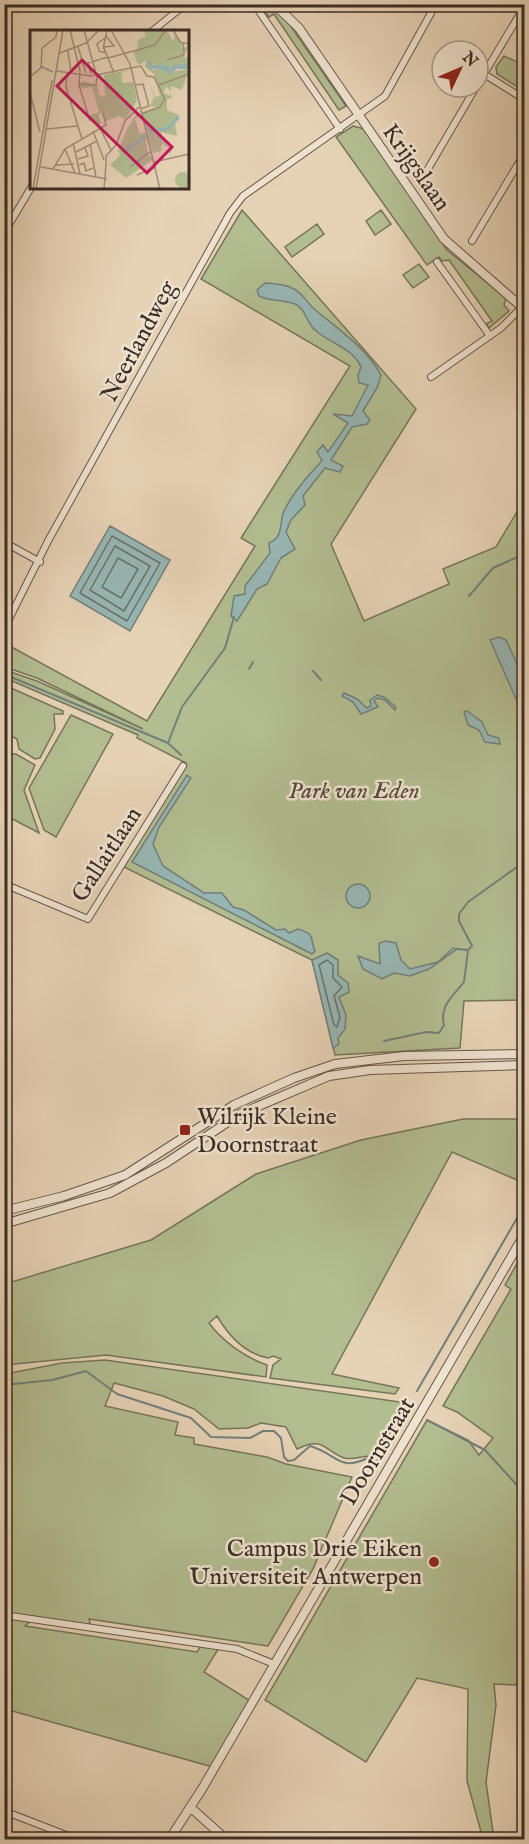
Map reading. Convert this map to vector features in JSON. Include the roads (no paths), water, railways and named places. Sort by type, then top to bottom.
[{"type":"street","points":[[154,30],[186,4]]},
{"type":"street","points":[[254,4],[340,129]]},
{"type":"street","name":"Krijgslaan","points":[[274,4],[299,28]]},
{"type":"street","name":"Neerlandweg","points":[[4,629],[40,562],[48,541],[230,213],[243,196],[359,116],[389,91],[436,4]]},
{"type":"street","name":"Krijgslaan","points":[[288,6],[299,28],[451,247],[524,307]]},
{"type":"street","points":[[490,64],[525,7]]},
{"type":"street","points":[[490,78],[525,99]]},
{"type":"street","points":[[425,174],[469,99]]},
{"type":"street","points":[[472,241],[525,154]]},
{"type":"street","points":[[4,233],[30,189]]},
{"type":"street","points":[[437,262],[490,336]]},
{"type":"street","points":[[431,377],[490,336],[524,307]]},
{"type":"street","points":[[4,542],[40,562]]},
{"type":"street","name":"Gallaitlaan","points":[[4,884],[88,919],[183,766]]},
{"type":"street","points":[[4,1211],[64,1196],[124,1175],[234,1105],[302,1075],[335,1064],[404,1056],[525,1054]]},
{"type":"street","points":[[4,1224],[110,1193],[166,1163],[240,1114],[329,1076],[370,1070],[525,1065]]},
{"type":"street","name":"Doornstraat","points":[[169,1839],[190,1807],[525,1235]]},
{"type":"street","points":[[4,1615],[237,1649],[274,1664]]},
{"type":"street","points":[[190,1807],[227,1839]]},
{"type":"street","points":[[4,1811],[80,1839]]},
{"type":"water","points":[[265,283],[286,286],[298,292],[367,355],[381,375],[377,388],[363,411],[370,420],[367,424],[352,427],[331,460],[343,466],[340,472],[325,468],[303,496],[305,505],[291,520],[286,532],[295,549],[281,558],[267,584],[257,589],[237,621],[231,616],[234,596],[245,594],[245,586],[270,553],[269,543],[274,541],[279,534],[288,504],[322,461],[317,452],[323,445],[328,452],[348,423],[333,414],[352,416],[368,385],[359,383],[358,375],[361,367],[357,360],[315,330],[299,306],[259,296],[257,290]]},
{"type":"water","points":[[110,526],[170,560],[130,631],[70,596]]},
{"type":"water","points":[[499,637],[506,640],[524,679],[524,717],[490,640]]},
{"type":"water","points":[[344,693],[357,699],[367,708],[371,706],[370,700],[377,695],[384,697],[396,707],[395,710],[385,700],[377,698],[374,701],[378,707],[361,714],[353,702],[342,696]]},
{"type":"water","points":[[467,711],[482,722],[488,735],[499,738],[500,744],[485,742],[479,730],[468,725],[464,712]]},
{"type":"water","points":[[187,775],[191,778],[159,827],[153,844],[163,866],[204,893],[222,893],[233,907],[244,910],[276,930],[285,929],[289,933],[298,929],[308,933],[315,951],[312,954],[132,862]]},
{"type":"water","points":[[358,884],[367,887],[370,896],[367,905],[358,908],[349,905],[346,896],[349,887]]},
{"type":"water","points":[[386,941],[396,943],[401,960],[410,969],[438,962],[453,948],[457,949],[429,969],[410,976],[394,973],[382,979],[363,969],[358,956],[380,964],[379,943]]},
{"type":"water","points":[[327,953],[338,960],[338,975],[348,983],[349,992],[339,997],[346,1015],[345,1029],[338,1038],[339,1044],[333,1048],[312,960]]},
{"type":"waterway","points":[[469,596],[493,568],[524,554]]},
{"type":"waterway","points":[[168,743],[182,707],[225,648],[234,617]]},
{"type":"waterway","points":[[249,669],[253,662]]},
{"type":"waterway","points":[[313,671],[321,680]]},
{"type":"waterway","points":[[4,674],[168,743],[181,755]]},
{"type":"waterway","points":[[457,949],[468,950],[472,946],[459,921],[459,914],[468,902],[524,862]]},
{"type":"waterway","points":[[384,1041],[426,1032],[439,1033],[444,1025],[445,1007],[464,982],[468,950]]},
{"type":"waterway","points":[[417,1391],[524,1206]]},
{"type":"waterway","points":[[4,1385],[52,1380],[86,1371],[117,1394],[191,1418],[211,1437],[250,1438],[263,1431],[274,1431],[281,1438],[284,1457],[288,1461],[294,1460],[310,1446],[344,1462],[358,1462],[368,1458],[371,1462],[377,1461],[407,1410],[411,1411]]},
{"type":"waterway","points":[[427,1420],[485,1450],[524,1493]]},
{"type":"place","name":"Wilrijk Kleine Doornstraat","points":[[185,1130]]},
{"type":"place","name":"Campus Drie Eiken Universiteit Antwerpen","points":[[434,1562]]},
{"type":"park label","name":"Park van Eden","points":[[354,790]]}]
